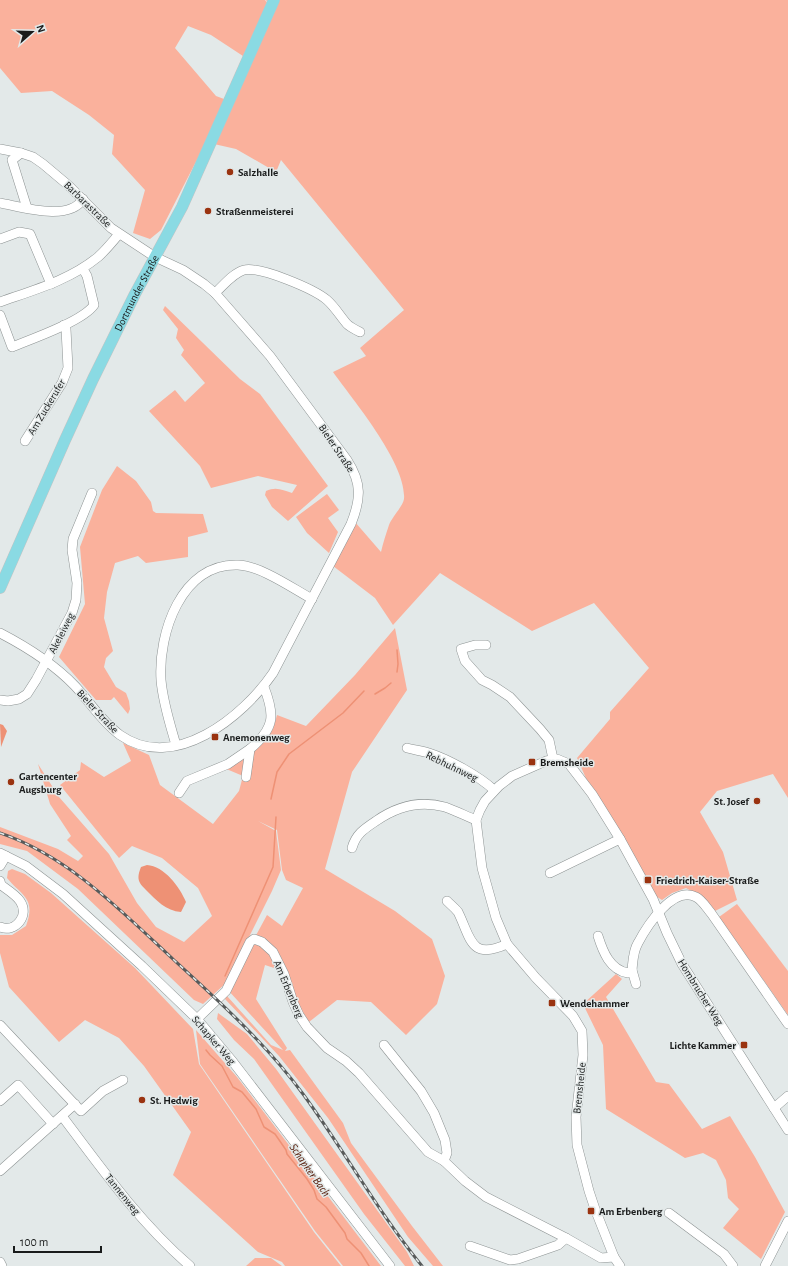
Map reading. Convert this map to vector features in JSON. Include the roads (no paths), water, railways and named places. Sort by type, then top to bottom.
[{"type":"main road","name":"Dortmunder Straße","points":[[0,588],[68,433],[108,348],[182,207],[274,0]]},
{"type":"street","name":"Barbarastraße","points":[[0,149],[32,157],[43,164],[83,199],[111,228],[155,256]]},
{"type":"street","points":[[20,153],[12,160],[27,208]]},
{"type":"street","points":[[0,204],[47,212],[61,211],[75,207],[80,204],[83,199]]},
{"type":"street","points":[[0,239],[19,232],[30,234],[51,284]]},
{"type":"street","points":[[0,302],[51,284],[83,269],[100,256],[119,234]]},
{"type":"street","name":"Bieler Straße","points":[[0,633],[29,649],[46,661],[74,685],[111,728],[131,742],[146,746],[159,747],[176,745],[202,736],[223,724],[241,711],[264,687],[282,658],[351,524],[357,509],[359,492],[355,474],[343,454],[270,356],[215,293],[183,270],[155,256]]},
{"type":"street","points":[[0,315],[12,347],[64,324],[90,310],[94,305],[87,276],[83,269]]},
{"type":"street","points":[[215,293],[238,273],[248,270],[258,271],[304,286],[317,293],[333,306],[347,324],[360,332]]},
{"type":"street","name":"Am Zuckerufer","points":[[25,441],[62,383],[68,368],[66,329],[64,324]]},
{"type":"street","name":"Akeleiweg","points":[[0,700],[8,701],[19,699],[27,694],[72,613],[76,600],[77,583],[72,550],[73,539],[92,494]]},
{"type":"street","points":[[176,745],[163,694],[163,644],[172,615],[186,590],[200,576],[212,570],[224,566],[238,565],[257,569],[312,599]]},
{"type":"street","points":[[352,848],[355,838],[369,826],[395,810],[406,806],[418,804],[444,807],[476,820],[485,801],[494,790],[512,776],[553,759],[548,740],[537,726],[510,697],[482,680],[465,661],[461,649],[475,645],[486,646]]},
{"type":"street","points":[[180,794],[187,781],[228,764],[256,744],[272,718],[269,700],[264,687]]},
{"type":"street","name":"Rebhuhnweg","points":[[408,748],[429,753],[460,767],[478,777],[494,790]]},
{"type":"street","points":[[246,777],[250,749]]},
{"type":"street","name":"Hombrucher Weg","points":[[553,759],[562,760],[569,764],[592,794],[620,839],[653,899],[682,964],[788,1130]]},
{"type":"street","name":"Bremsheide","points":[[476,820],[482,868],[496,918],[508,944],[536,978],[573,1016],[582,1032],[583,1055],[576,1117],[577,1145],[589,1191],[614,1257],[620,1266]]},
{"type":"street","points":[[550,873],[620,839]]},
{"type":"street","points":[[0,866],[3,855]]},
{"type":"street","name":"Schapker Weg","points":[[3,855],[26,866],[63,894],[198,1019],[248,1081],[390,1266]]},
{"type":"street","points":[[0,881],[21,902],[24,913],[22,920],[14,926],[3,928],[0,927]]},
{"type":"street","points":[[636,984],[632,970],[637,944],[666,904],[680,896],[690,895],[699,899],[710,913],[788,1024]]},
{"type":"street","points":[[447,901],[457,910],[469,939],[475,946],[483,950],[495,950],[508,944]]},
{"type":"street","points":[[598,936],[603,952],[614,968],[628,973],[632,970]]},
{"type":"street","name":"Am Erbenberg","points":[[198,1019],[226,991],[250,942],[254,939],[262,942],[273,952],[284,974],[293,1002],[307,1027],[327,1048],[359,1073],[428,1152],[444,1161],[465,1181],[486,1197],[566,1238],[601,1258],[614,1257]]},
{"type":"street","points":[[0,1025],[82,1111],[103,1091],[124,1080]]},
{"type":"street","points":[[384,1045],[421,1092],[434,1113],[445,1140],[447,1153],[444,1161]]},
{"type":"street","points":[[0,1101],[18,1085],[53,1124]]},
{"type":"street","points":[[774,1108],[788,1096]]},
{"type":"street","points":[[0,1171],[75,1104]]},
{"type":"street","name":"Tannenweg","points":[[62,1116],[132,1207],[190,1266]]},
{"type":"street","points":[[669,1213],[724,1254],[733,1266]]},
{"type":"street","points":[[765,1266],[785,1237],[788,1221]]},
{"type":"street","points":[[470,1246],[509,1263],[558,1245],[566,1238]]},
{"type":"street","points":[[0,1262],[2,1266]]},
{"type":"waterway","points":[[397,650],[397,672]]},
{"type":"waterway","points":[[375,694],[391,683]]},
{"type":"waterway","points":[[271,799],[277,772],[289,754],[343,713],[364,691]]},
{"type":"waterway","points":[[225,976],[273,867],[276,817]]},
{"type":"waterway","name":"Schapker Bach","points":[[206,1050],[222,1066],[233,1087],[242,1092],[256,1109],[264,1127],[275,1134],[286,1150],[287,1154],[307,1179],[314,1190],[317,1199],[326,1207],[345,1233],[347,1239],[361,1253],[369,1266]]},
{"type":"railway","points":[[0,833],[25,843],[49,856],[94,888],[115,905],[242,1024],[274,1058],[303,1094],[376,1203],[422,1266]]},
{"type":"place","name":"Salzhalle","points":[[230,172]]},
{"type":"place","name":"Straßenmeisterei","points":[[208,211]]},
{"type":"place","name":"Anemonenweg","points":[[215,737]]},
{"type":"place","name":"Bremsheide","points":[[532,762]]},
{"type":"place","name":"Gartencenter Augsburg","points":[[11,782]]},
{"type":"place","name":"St. Josef","points":[[757,801]]},
{"type":"place","name":"Friedrich-Kaiser-Straße","points":[[648,880]]},
{"type":"place","name":"Wendehammer","points":[[552,1003]]},
{"type":"place","name":"Lichte Kammer","points":[[744,1045]]},
{"type":"place","name":"St. Hedwig","points":[[142,1100]]},
{"type":"place","name":"Am Erbenberg","points":[[591,1211]]}]
